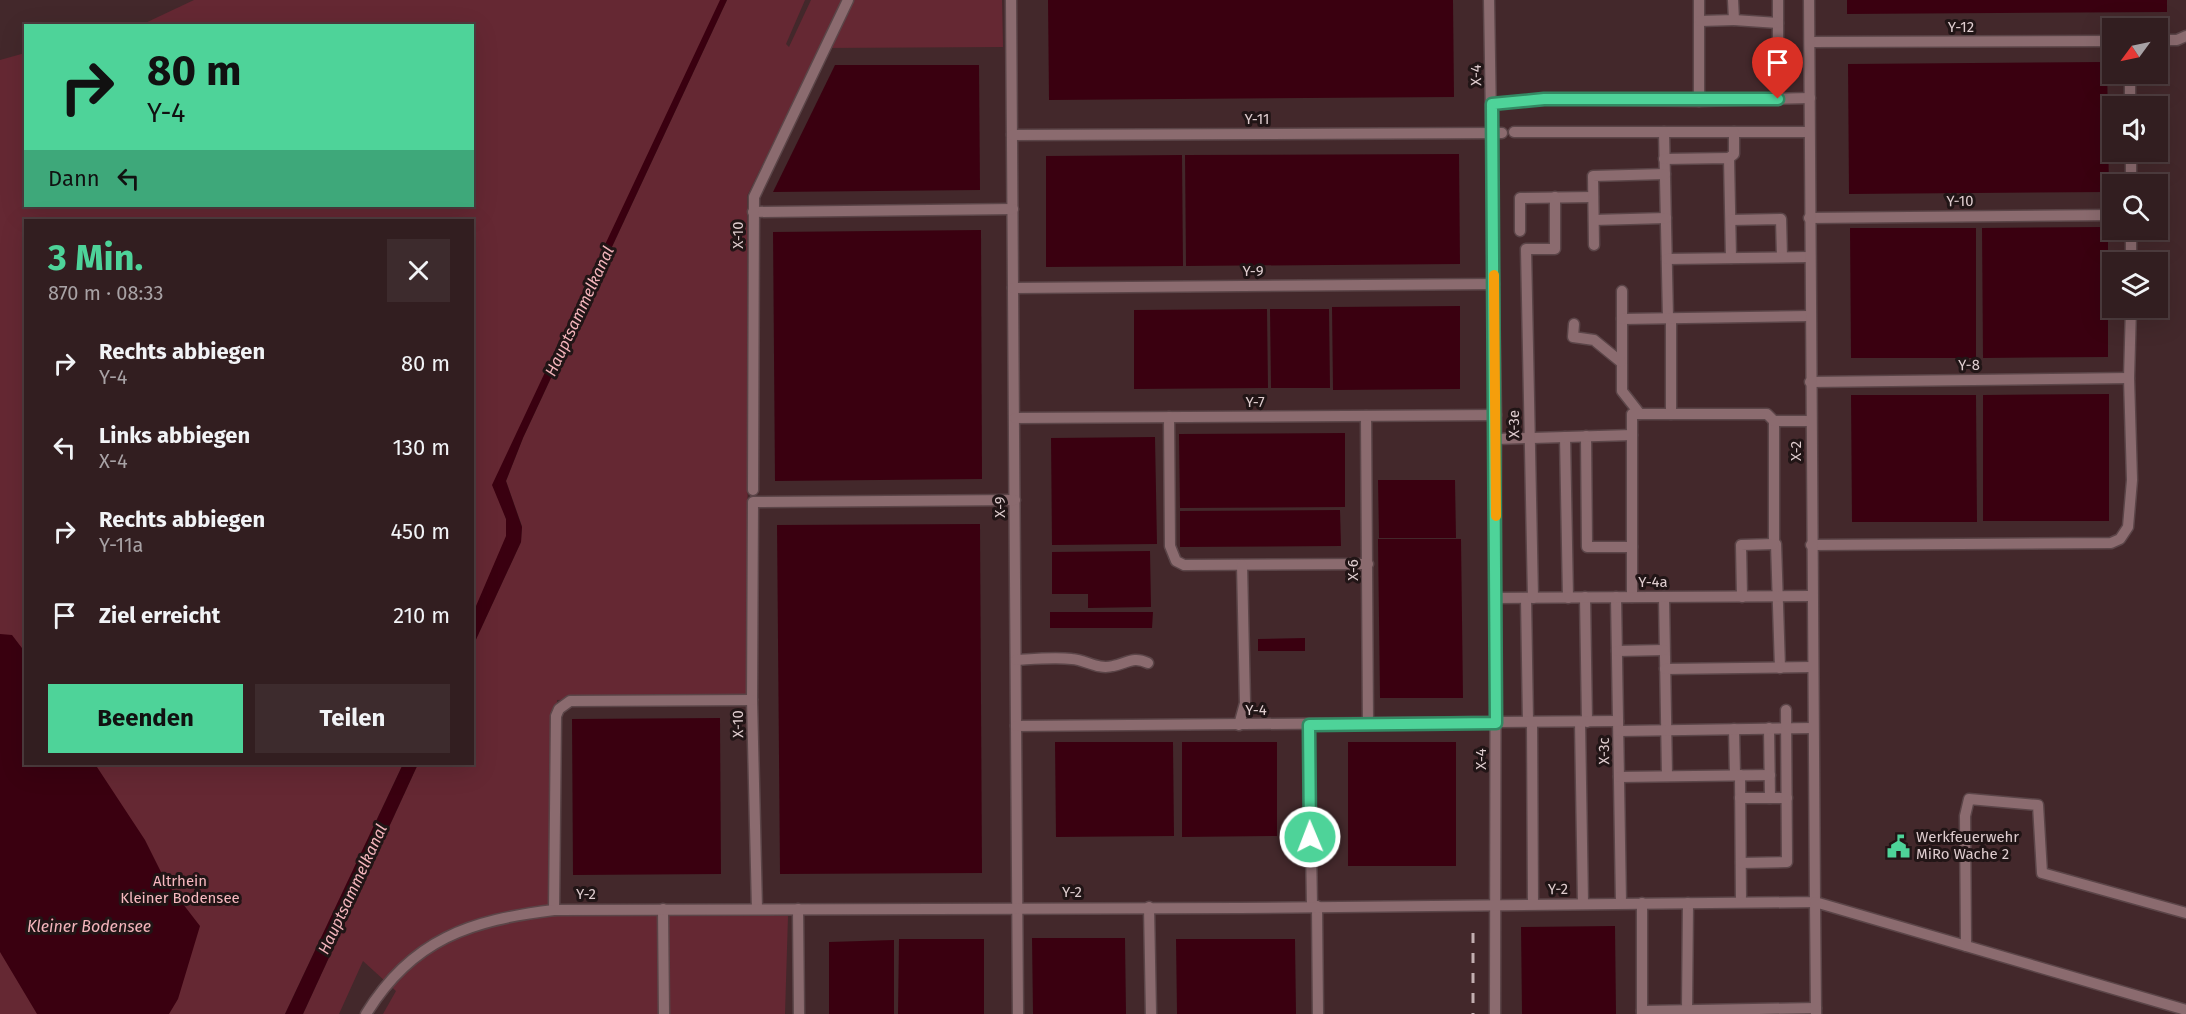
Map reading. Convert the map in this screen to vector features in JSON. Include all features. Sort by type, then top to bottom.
[{"type":"street","name":"X-10","points":[[757,909],[752,700],[753,197],[848,0]]},
{"type":"street","name":"X-9","points":[[1011,0],[1018,1014]]},
{"type":"street","name":"X-4","points":[[1490,0],[1492,104],[1498,133],[1494,284],[1496,1014]]},
{"type":"street","points":[[1699,0],[1700,101]]},
{"type":"street","points":[[1733,0],[1734,20]]},
{"type":"street","points":[[1778,0],[1778,99]]},
{"type":"street","name":"X-2","points":[[1809,0],[1811,596],[1816,1011]]},
{"type":"street","points":[[1700,21],[1778,22]]},
{"type":"street","points":[[2168,40],[2177,40],[2186,36]]},
{"type":"street","name":"Y-12","points":[[1809,42],[2102,41]]},
{"type":"street","points":[[1492,104],[1544,99],[1700,101],[1810,98]]},
{"type":"street","points":[[1514,132],[1809,132]]},
{"type":"street","points":[[1664,132],[1671,414]]},
{"type":"street","points":[[1664,159],[1729,158],[1734,154],[1734,132]]},
{"type":"street","name":"Y-11","points":[[1012,135],[1498,133]]},
{"type":"street","points":[[1729,158],[1731,258]]},
{"type":"street","points":[[1594,245],[1593,176],[1665,174]]},
{"type":"street","name":"X-3e","points":[[1533,904],[1529,598],[1530,438],[1526,249],[1555,249],[1555,197]]},
{"type":"street","points":[[1520,231],[1520,198],[1593,197]]},
{"type":"street","points":[[753,212],[1013,209]]},
{"type":"street","name":"Y-10","points":[[1809,218],[2102,214]]},
{"type":"street","points":[[1594,220],[1666,218]]},
{"type":"street","points":[[1731,220],[1781,219],[1782,257]]},
{"type":"street","points":[[1667,259],[1809,256]]},
{"type":"street","name":"Y-9","points":[[1013,288],[1494,284]]},
{"type":"street","points":[[1622,291],[1622,391],[1636,414],[1632,435],[1632,597]]},
{"type":"street","points":[[1622,319],[1810,316]]},
{"type":"street","points":[[1811,545],[2105,543],[2120,539],[2128,527],[2132,480],[2129,378],[2131,318]]},
{"type":"street","points":[[1574,324],[1573,337],[1594,340],[1621,363]]},
{"type":"street","name":"Y-8","points":[[1810,382],[2129,378]]},
{"type":"street","points":[[1636,414],[1767,414],[1774,421],[1811,421]]},
{"type":"street","name":"Y-7","points":[[1015,418],[1496,415]]},
{"type":"street","name":"X-6","points":[[1366,416],[1368,724]]},
{"type":"street","points":[[1169,417],[1172,557],[1184,565],[1368,564]]},
{"type":"street","points":[[1774,421],[1774,544],[1776,544],[1780,668]]},
{"type":"street","points":[[1496,439],[1632,435]]},
{"type":"street","points":[[1586,436],[1587,547],[1632,547]]},
{"type":"street","points":[[1565,437],[1568,598]]},
{"type":"street","points":[[753,496],[1015,500]]},
{"type":"street","points":[[1742,597],[1741,545],[1774,544]]},
{"type":"street","points":[[1239,725],[1245,703],[1242,565]]},
{"type":"street","name":"Y-4a","points":[[1495,598],[1811,596]]},
{"type":"street","points":[[1583,903],[1585,597]]},
{"type":"street","name":"X-3c","points":[[1616,597],[1622,903]]},
{"type":"street","points":[[1664,597],[1666,776]]},
{"type":"street","points":[[1617,651],[1664,650]]},
{"type":"street","points":[[1016,660],[1074,659],[1092,666],[1113,666],[1127,659],[1140,659],[1148,663]]},
{"type":"street","points":[[1665,669],[1812,667]]},
{"type":"street","points":[[554,910],[556,716],[559,709],[570,702],[752,700]]},
{"type":"street","points":[[1741,863],[1787,862],[1786,710]]},
{"type":"street","points":[[1496,723],[1583,722],[1666,730],[1813,728]]},
{"type":"street","name":"Y-4","points":[[1017,726],[1496,723]]},
{"type":"street","points":[[1309,725],[1318,1014]]},
{"type":"street","points":[[1769,728],[1770,798]]},
{"type":"street","points":[[1734,729],[1740,798],[1741,902]]},
{"type":"street","points":[[1619,777],[1770,775]]},
{"type":"street","points":[[1740,798],[1787,798]]},
{"type":"street","points":[[1966,946],[1965,823],[1969,799],[2038,804],[2042,873],[2186,913]]},
{"type":"street","points":[[1815,902],[2186,1010]]},
{"type":"street","name":"Y-2","points":[[366,1014],[378,994],[413,956],[451,935],[501,916],[554,910],[1815,902]]},
{"type":"street","points":[[1642,903],[1642,1012],[1816,1011]]},
{"type":"street","points":[[1687,1010],[1688,903]]},
{"type":"street","points":[[1149,907],[1151,1014]]},
{"type":"street","points":[[663,909],[664,1014]]},
{"type":"street","points":[[798,909],[799,1014]]},
{"type":"green space","name":"Altrhein Kleiner Bodensee","points":[[194,0],[721,0],[495,484],[506,519],[507,543],[474,614],[474,219],[24,219],[24,765],[403,765],[285,1014],[0,1014],[0,60],[24,53],[24,207],[474,207],[474,24],[143,24]]},
{"type":"green space","points":[[727,0],[805,0],[786,44],[789,47],[811,0],[1002,0],[1003,47],[820,48],[747,196],[748,696],[557,700],[554,914],[788,916],[785,1014],[383,1014],[396,991],[363,961],[339,1014],[303,1014],[418,765],[474,765],[474,644],[521,542],[522,526],[506,481],[523,438]]},
{"type":"water","name":"Hauptsammelkanal","points":[[720,0],[727,0],[523,438],[506,481],[522,527],[521,542],[474,644],[474,611],[506,536],[506,519],[492,485]]},
{"type":"water","points":[[1048,0],[1453,0],[1454,97],[1049,100]]},
{"type":"water","points":[[1847,0],[2167,0],[2167,12],[1847,14]]},
{"type":"water","points":[[2102,62],[2102,84],[2107,84],[2108,96],[2102,96],[2102,162],[2109,162],[2109,174],[2102,174],[2102,192],[1849,194],[1848,64]]},
{"type":"water","points":[[835,65],[979,65],[980,190],[773,192]]},
{"type":"water","points":[[1459,154],[1460,264],[1186,266],[1185,155]]},
{"type":"water","points":[[1182,155],[1183,266],[1046,267],[1046,156]]},
{"type":"water","points":[[2102,227],[2102,240],[2108,240],[2108,252],[2102,252],[2102,318],[2108,318],[2108,357],[1983,358],[1982,228]]},
{"type":"water","points":[[1850,228],[1976,228],[1976,358],[1851,358]]},
{"type":"water","points":[[981,230],[982,479],[775,481],[773,232]]},
{"type":"water","points":[[1460,306],[1460,389],[1333,390],[1332,307]]},
{"type":"water","points":[[1267,309],[1268,388],[1134,389],[1134,310]]},
{"type":"water","points":[[1270,309],[1329,309],[1330,388],[1271,388]]},
{"type":"water","points":[[2109,394],[2109,521],[1983,521],[1983,395]]},
{"type":"water","points":[[1851,395],[1976,395],[1977,522],[1852,522]]},
{"type":"water","points":[[1345,433],[1345,507],[1180,508],[1179,434]]},
{"type":"water","points":[[1155,437],[1157,544],[1052,545],[1051,438]]},
{"type":"water","points":[[1378,480],[1455,480],[1456,538],[1379,538]]},
{"type":"water","points":[[1340,510],[1341,546],[1180,547],[1180,511]]},
{"type":"water","points":[[980,524],[982,873],[780,874],[777,525]]},
{"type":"water","points":[[1378,539],[1461,539],[1463,698],[1380,698]]},
{"type":"water","points":[[1150,551],[1151,607],[1088,608],[1088,594],[1052,594],[1052,552]]},
{"type":"water","points":[[1050,612],[1153,612],[1152,628],[1050,628]]},
{"type":"water","name":"Kleiner Bodensee","points":[[0,634],[12,635],[24,651],[24,765],[96,765],[145,840],[166,882],[200,926],[178,999],[169,1014],[37,1014],[0,952]]},
{"type":"water","points":[[1305,638],[1305,651],[1258,651],[1258,639]]},
{"type":"water","points":[[720,718],[721,874],[573,875],[572,719]]},
{"type":"water","points":[[1055,742],[1173,742],[1174,836],[1056,837]]},
{"type":"water","points":[[1182,742],[1277,742],[1277,836],[1182,837]]},
{"type":"water","points":[[1348,742],[1456,742],[1456,866],[1348,866]]},
{"type":"water","name":"Hauptsammelkanal","points":[[403,765],[418,765],[303,1014],[285,1014]]},
{"type":"water","points":[[1615,926],[1616,1014],[1522,1014],[1521,927]]},
{"type":"water","points":[[1032,938],[1125,938],[1126,1014],[1033,1014]]},
{"type":"water","points":[[899,939],[984,939],[984,1014],[898,1014]]},
{"type":"water","points":[[1176,939],[1295,939],[1296,1014],[1177,1014]]},
{"type":"water","points":[[894,940],[894,1014],[829,1014],[829,942]]},
{"type":"railway","points":[[1473,933],[1473,1014]]},
{"type":"slow traffic","points":[[1494,275],[1496,516]]},
{"type":"place","name":"Werkfeuerwehr MiRo Wache 2","points":[[1898,846]]},
{"type":"route","points":[[1310,837],[1309,725],[1496,723],[1496,415],[1492,104],[1544,99],[1700,101],[1778,99]]}]
